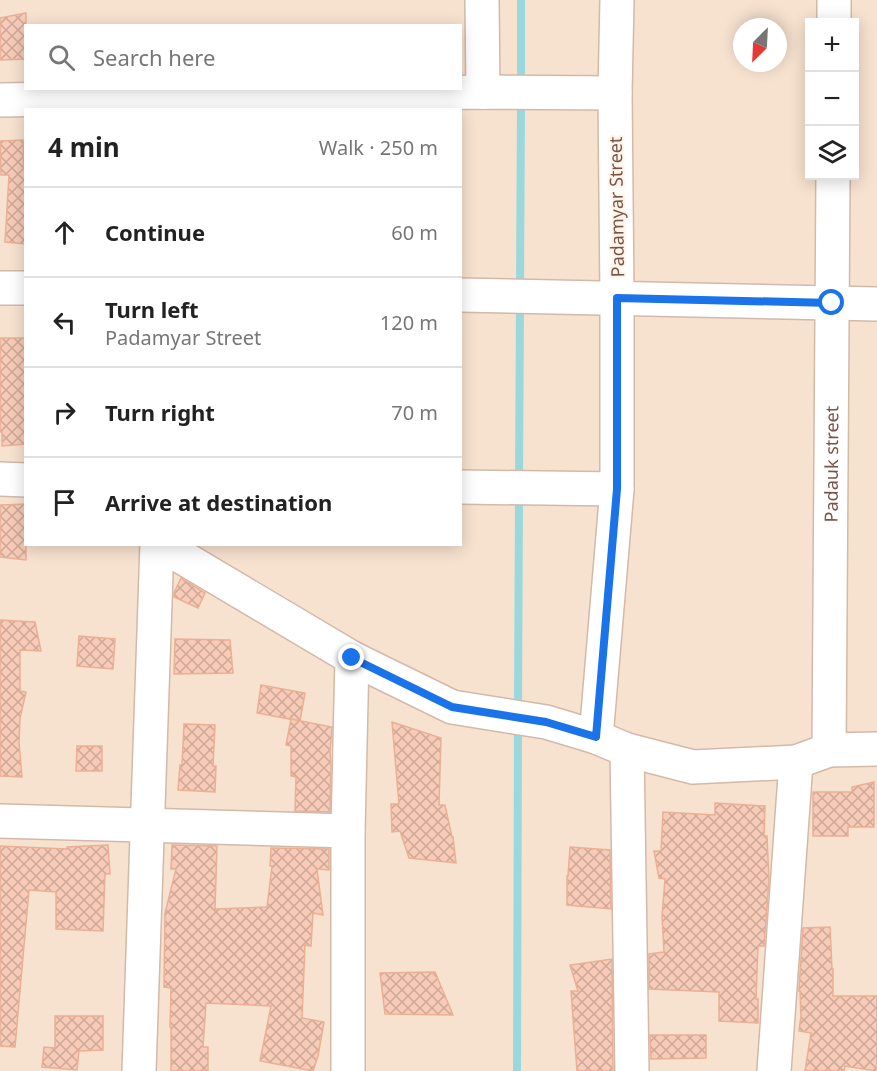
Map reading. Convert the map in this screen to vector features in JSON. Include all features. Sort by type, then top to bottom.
[{"type":"street","points":[[482,0],[483,92]]},
{"type":"street","name":"Padamyar Street","points":[[596,737],[617,489],[615,93],[617,0]]},
{"type":"street","points":[[834,0],[834,18]]},
{"type":"street","points":[[0,100],[483,92],[615,93]]},
{"type":"street","name":"Padauk street","points":[[829,750],[833,180]]},
{"type":"street","points":[[0,288],[24,288]]},
{"type":"street","points":[[462,296],[877,304]]},
{"type":"street","points":[[0,479],[24,480]]},
{"type":"street","points":[[462,487],[617,489]]},
{"type":"street","points":[[139,1071],[158,546]]},
{"type":"street","points":[[161,546],[352,658],[452,707],[546,722],[596,737],[627,750],[693,767],[796,762],[829,750],[877,749]]},
{"type":"street","points":[[348,1071],[348,831],[352,658]]},
{"type":"street","points":[[627,750],[632,1071]]},
{"type":"street","points":[[774,1071],[796,762]]},
{"type":"street","points":[[0,821],[348,831]]},
{"type":"shaded area","points":[[0,0],[877,0],[877,1071],[0,1071]]},
{"type":"building","points":[[26,13],[24,59],[0,60],[0,18]]},
{"type":"building","points":[[23,140],[24,244],[5,242],[9,175],[1,175],[0,141]]},
{"type":"building","points":[[0,338],[24,338],[24,444],[2,446],[2,432],[0,432]]},
{"type":"building","points":[[24,504],[26,560],[0,557],[0,505]]},
{"type":"building","points":[[181,578],[205,593],[198,608],[174,597]]},
{"type":"building","points":[[0,620],[35,622],[41,651],[20,650],[20,691],[26,692],[20,718],[19,743],[22,777],[0,776]]},
{"type":"building","points":[[79,636],[115,639],[113,669],[77,666]]},
{"type":"building","points":[[175,639],[230,640],[233,673],[174,674]]},
{"type":"building","points":[[261,685],[305,693],[300,721],[257,713]]},
{"type":"building","points":[[291,719],[332,727],[330,812],[295,811],[296,777],[291,776],[291,746],[286,745]]},
{"type":"building","points":[[392,722],[441,738],[439,805],[445,805],[453,837],[456,863],[409,858],[400,831],[392,832],[391,804],[399,804]]},
{"type":"building","points":[[184,724],[215,725],[213,766],[216,766],[215,792],[178,790]]},
{"type":"building","points":[[77,746],[102,746],[102,771],[76,771]]},
{"type":"building","points":[[874,782],[874,827],[848,827],[848,836],[813,836],[813,792],[852,792],[852,787]]},
{"type":"building","points":[[715,803],[765,806],[764,836],[767,836],[769,880],[764,946],[758,946],[756,999],[758,999],[758,1023],[719,1021],[719,992],[649,989],[649,954],[664,952],[662,916],[665,879],[659,878],[654,851],[661,851],[663,812],[715,815]]},
{"type":"building","points":[[108,845],[110,874],[105,874],[103,931],[56,929],[56,892],[29,890],[15,1047],[0,1046],[0,846],[67,849],[67,847]]},
{"type":"building","points":[[172,845],[217,846],[215,909],[267,907],[272,866],[270,866],[271,848],[329,849],[329,870],[317,869],[323,915],[313,913],[311,946],[305,945],[302,1018],[324,1022],[313,1071],[260,1061],[271,1006],[206,1003],[203,1047],[208,1047],[208,1071],[171,1071],[171,988],[164,987],[165,913],[176,869],[171,869]]},
{"type":"building","points":[[570,847],[610,850],[611,909],[567,905]]},
{"type":"building","points":[[830,927],[833,996],[877,996],[877,1071],[845,1066],[844,1071],[805,1071],[811,1033],[799,1031],[803,928]]},
{"type":"building","points":[[612,959],[613,1071],[577,1071],[571,991],[578,991],[570,965]]},
{"type":"building","points":[[435,972],[453,1015],[385,1014],[380,973]]},
{"type":"building","points":[[55,1016],[103,1016],[103,1050],[79,1051],[77,1070],[42,1067],[44,1047],[55,1048]]},
{"type":"building","points":[[650,1035],[706,1035],[706,1058],[651,1059]]},
{"type":"waterway","points":[[521,0],[521,86]]},
{"type":"waterway","points":[[520,290],[521,101]]},
{"type":"waterway","points":[[519,482],[520,305]]},
{"type":"waterway","points":[[518,710],[519,497]]},
{"type":"waterway","points":[[517,1071],[518,725]]},
{"type":"route","points":[[352,658],[452,707],[546,722],[596,737],[617,489],[617,298],[832,303]]}]
